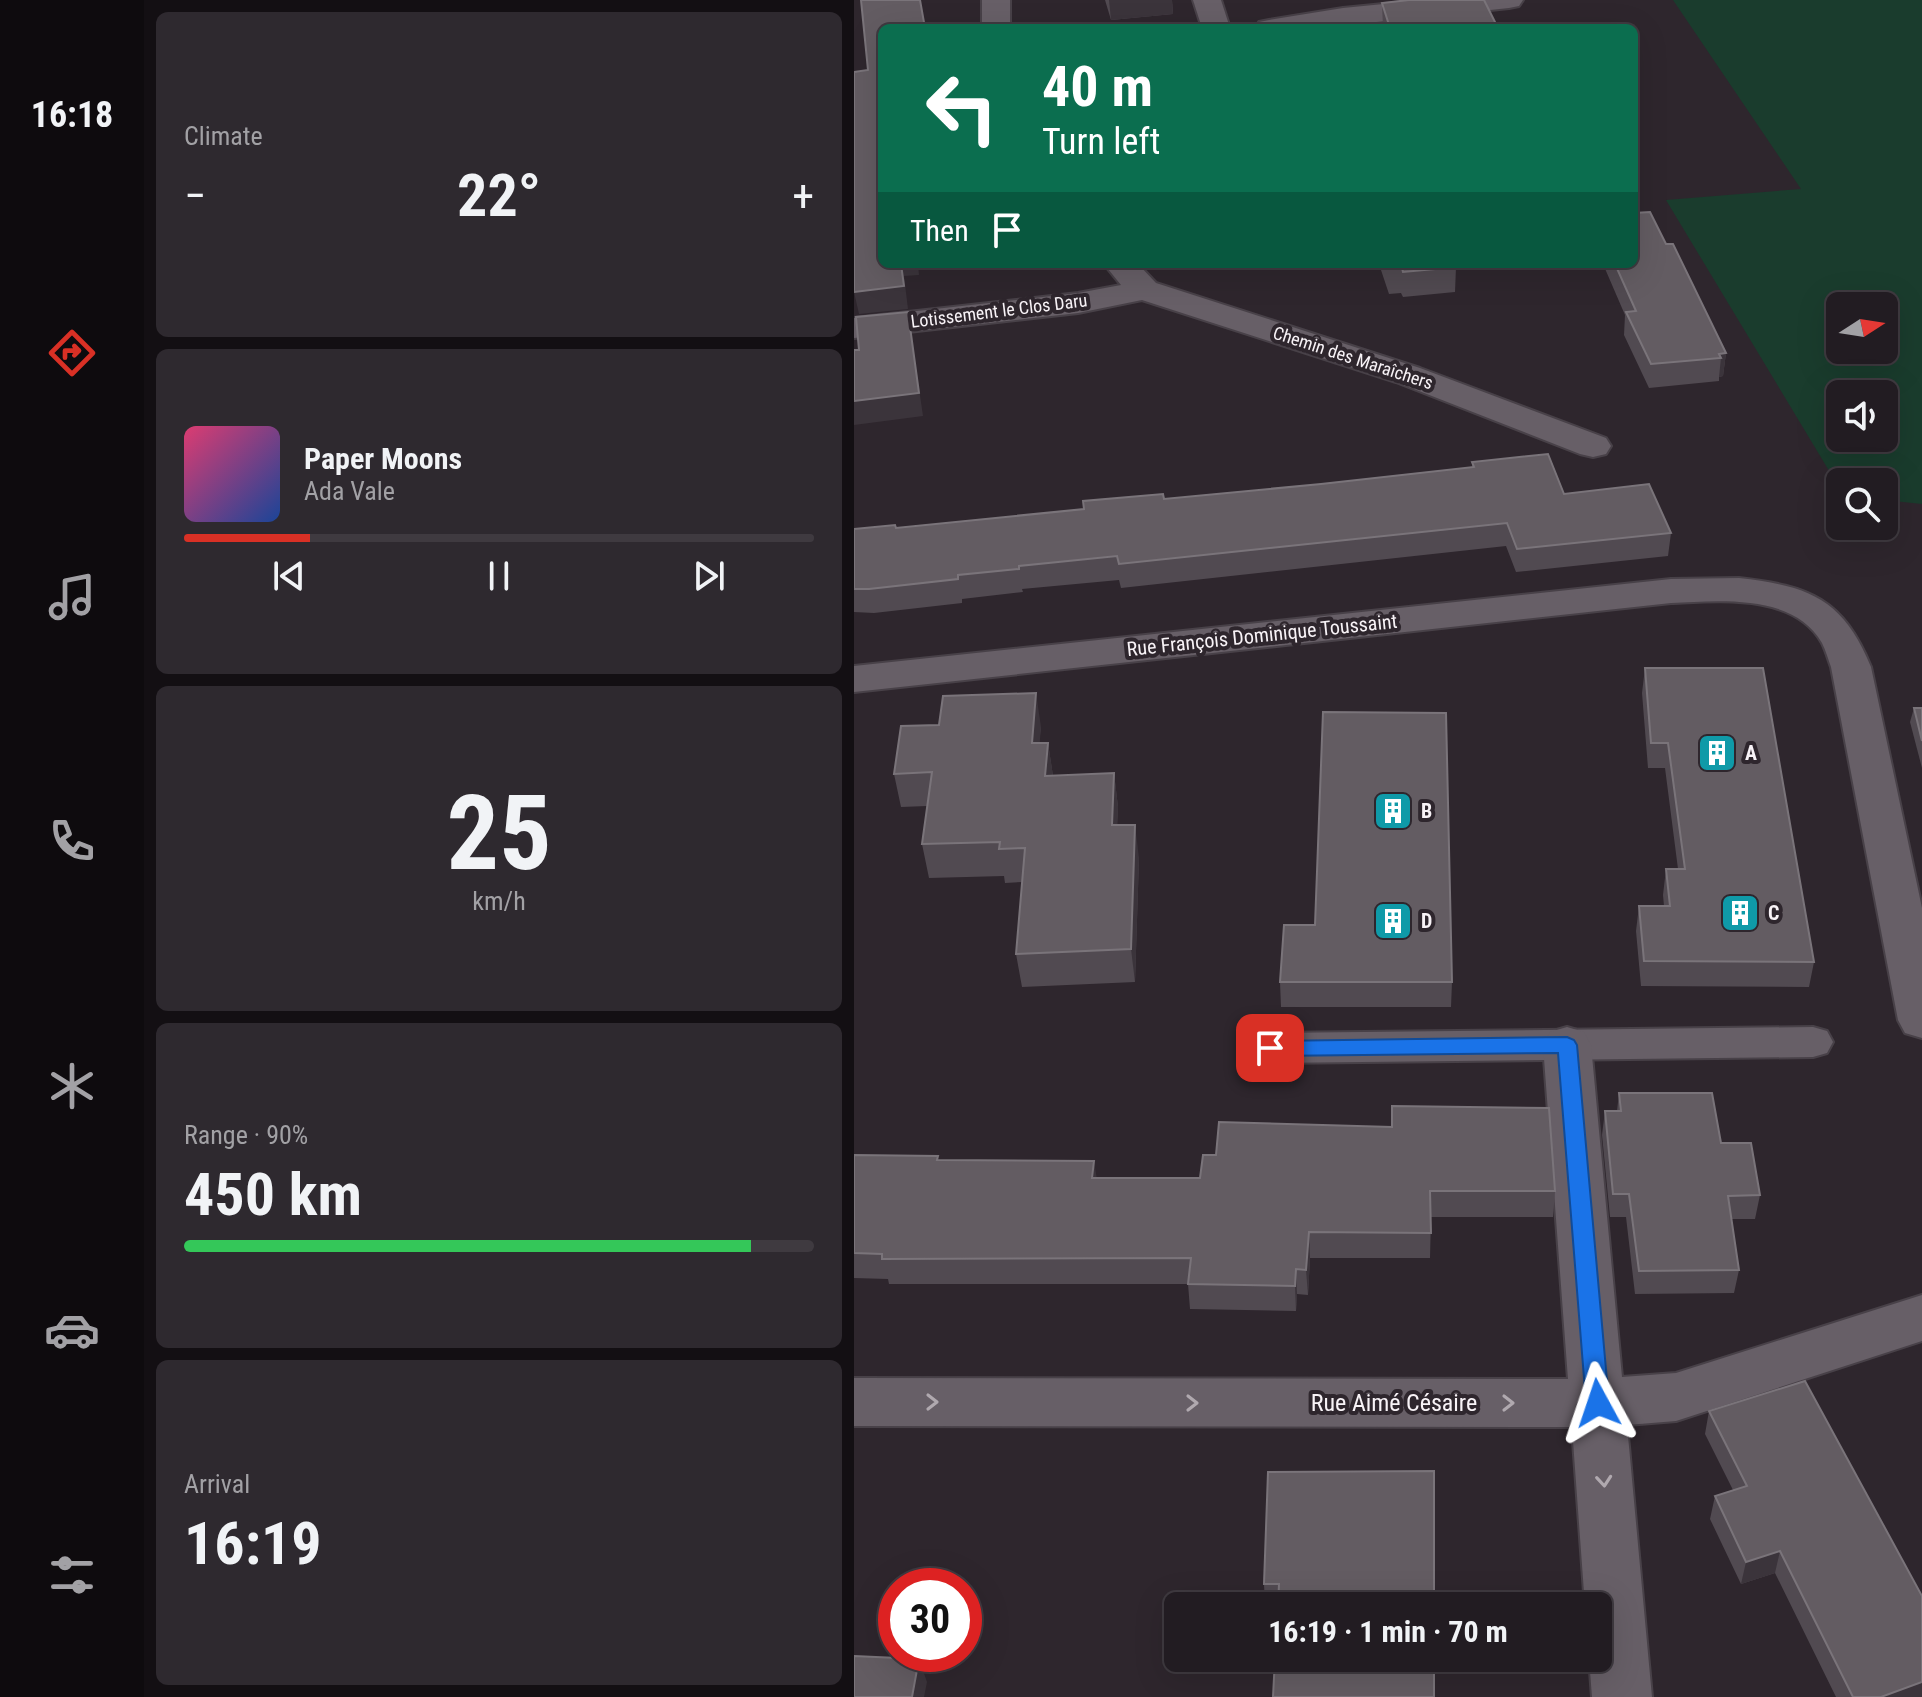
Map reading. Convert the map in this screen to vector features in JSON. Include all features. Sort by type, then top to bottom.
[{"type":"street","points":[[996,0],[996,24]]},
{"type":"street","points":[[1207,0],[1215,24]]},
{"type":"street","points":[[1301,24],[1343,16],[1509,0]]},
{"type":"street","name":"Chemin des Maraîchers","points":[[1124,268],[1144,290],[1408,375],[1593,446]]},
{"type":"street","name":"Lotissement le Clos Daru","points":[[854,328],[1078,303],[1144,290]]},
{"type":"street","name":"Rue François Dominique Toussaint","points":[[854,679],[1671,591],[1735,588],[1759,591],[1821,618],[1838,637],[1853,674],[1922,1020]]},
{"type":"street","points":[[1567,1045],[1622,1697]]},
{"type":"street","name":"Rue Aimé Césaire","points":[[854,1402],[1598,1403],[1676,1397],[1922,1318]]},
{"type":"lane","points":[[1270,1048],[1813,1042]]},
{"type":"green space","points":[[1673,0],[1922,0],[1922,504],[1898,501],[1898,468],[1827,468],[1666,200],[1801,189]]},
{"type":"building","points":[[861,0],[920,0],[924,24],[878,24],[878,268],[902,268],[904,286],[854,292],[854,72],[868,70]]},
{"type":"building","points":[[1484,0],[1496,24],[1389,24],[1382,3]]},
{"type":"building","points":[[1650,212],[1666,244],[1673,244],[1726,353],[1719,354],[1721,358],[1651,364],[1626,312],[1636,311],[1617,268],[1638,268],[1638,213]]},
{"type":"building","points":[[1402,268],[1445,268],[1403,272]]},
{"type":"building","points":[[908,312],[919,393],[854,401],[854,350],[859,350],[856,317]]},
{"type":"building","points":[[1548,454],[1564,494],[1649,484],[1671,533],[1517,549],[1507,523],[1119,564],[1117,556],[1019,566],[1019,569],[958,575],[958,579],[854,589],[854,529],[895,525],[896,528],[1084,509],[1083,501],[1163,494],[1164,499],[1321,484],[1474,467],[1472,462]]},
{"type":"building","points":[[1645,668],[1763,668],[1814,962],[1644,961],[1639,906],[1670,906],[1666,869],[1685,869],[1668,743],[1651,743]]},
{"type":"building","points":[[1036,693],[1032,743],[1048,743],[1045,776],[1114,773],[1112,825],[1135,825],[1131,949],[1016,954],[1025,848],[999,849],[1000,842],[922,844],[932,772],[894,774],[901,726],[939,725],[943,696]]},
{"type":"building","points":[[1914,708],[1922,708],[1922,741]]},
{"type":"building","points":[[1323,712],[1446,713],[1452,982],[1280,982],[1284,925],[1315,925]]},
{"type":"building","points":[[1619,1093],[1712,1093],[1721,1143],[1751,1143],[1760,1195],[1728,1196],[1739,1270],[1639,1271],[1629,1194],[1613,1194],[1605,1111],[1621,1111]]},
{"type":"building","points":[[1392,1106],[1549,1108],[1555,1191],[1430,1191],[1431,1233],[1309,1232],[1306,1270],[1296,1269],[1295,1286],[1188,1284],[1191,1258],[882,1259],[882,1254],[854,1253],[854,1155],[938,1156],[937,1160],[1094,1161],[1092,1178],[1200,1178],[1203,1155],[1216,1155],[1219,1122],[1392,1127]]},
{"type":"building","points":[[1805,1381],[1922,1596],[1922,1682],[1881,1697],[1853,1697],[1780,1551],[1746,1562],[1715,1496],[1747,1486],[1709,1411]]},
{"type":"building","points":[[1434,1471],[1434,1592],[1279,1592],[1279,1584],[1264,1584],[1268,1472]]},
{"type":"building","points":[[854,1656],[878,1657],[878,1672],[917,1672],[912,1697],[854,1697]]},
{"type":"building","points":[[1274,1672],[1434,1672],[1434,1697],[1273,1697]]},
{"type":"place","name":"A","points":[[1717,753]]},
{"type":"place","name":"B","points":[[1393,811]]},
{"type":"place","name":"C","points":[[1740,913]]},
{"type":"place","name":"D","points":[[1393,921]]},
{"type":"route","points":[[1270,1048],[1567,1045],[1598,1403]]}]
